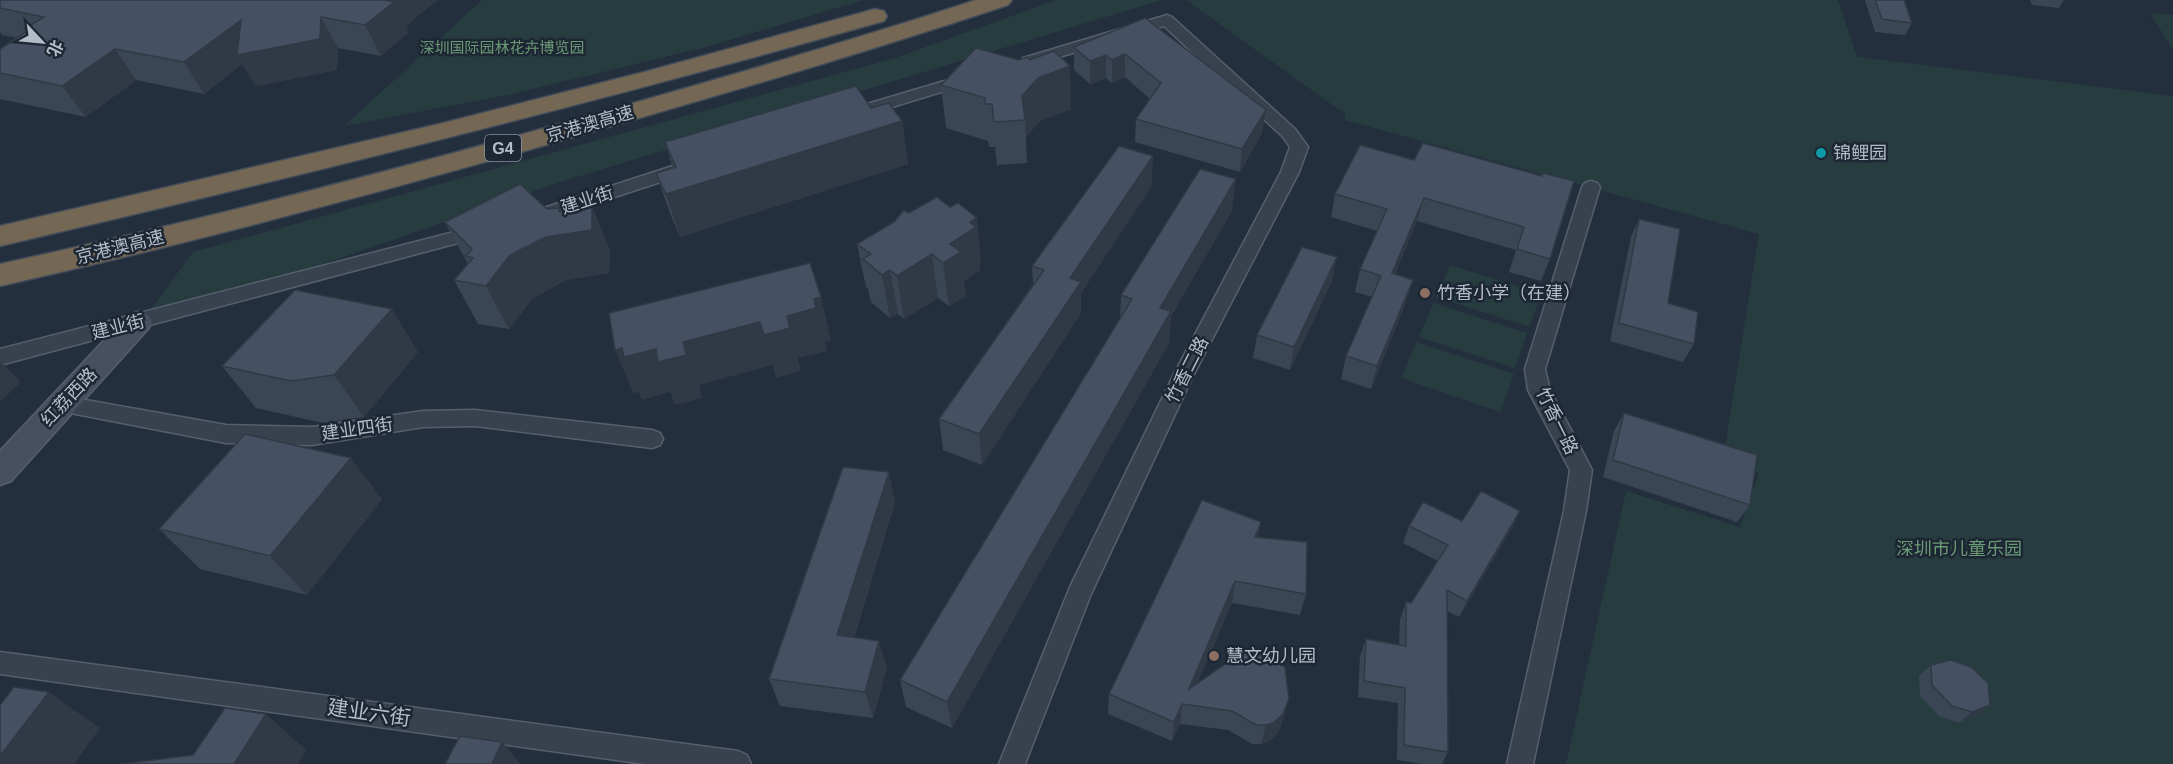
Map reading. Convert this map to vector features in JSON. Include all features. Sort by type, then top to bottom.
[{"type":"highway","name":"京港澳高速","points":[[0,236],[205,189],[736,56],[926,0]]},
{"type":"highway","name":"京港澳高速","points":[[0,276],[369,186],[822,56],[1000,0]]},
{"type":"highway","points":[[0,223],[205,189]]},
{"type":"main road","name":"红荔西路","points":[[0,472],[138,322]]},
{"type":"street","name":"竹香二路","points":[[1012,764],[1078,594],[1183,376],[1290,172],[1299,147],[1289,133],[1167,20],[1013,65]]},
{"type":"street","points":[[834,120],[980,75]]},
{"type":"street","name":"建业街","points":[[516,222],[698,164]]},
{"type":"street","name":"竹香一路","points":[[1520,764],[1575,511],[1581,470],[1539,390],[1535,369],[1591,187]]},
{"type":"street","name":"建业街","points":[[0,357],[493,228]]},
{"type":"street","name":"建业四街","points":[[63,404],[226,434],[312,436],[423,419],[475,418],[652,439]]},
{"type":"street","name":"建业六街","points":[[0,663],[738,764]]},
{"type":"green space","name":"深圳国际园林花卉博览园","points":[[482,0],[864,0],[706,47],[508,95],[344,126]]},
{"type":"green space","points":[[1056,0],[1162,0],[560,182],[285,277],[148,313],[193,252],[895,58]]},
{"type":"green space","name":"深圳市儿童乐园","points":[[1186,0],[1838,0],[1857,57],[2173,96],[2173,764],[1566,764],[1626,491],[1740,527],[1759,473],[1723,459],[1759,234],[1345,120],[1345,114]]},
{"type":"green space","points":[[2150,13],[2173,15],[2173,50]]},
{"type":"green space","points":[[1450,265],[1541,293],[1530,327],[1436,297]]},
{"type":"green space","points":[[1433,303],[1527,333],[1515,368],[1419,337]]},
{"type":"green space","points":[[1416,342],[1514,374],[1500,412],[1401,378]]},
{"type":"building","points":[[0,0],[385,0],[394,2],[365,25],[321,17],[320,39],[237,55],[241,20],[184,62],[115,49],[62,86],[0,73],[0,49],[29,30],[24,29],[44,17],[0,8]]},
{"type":"building","points":[[1875,0],[1904,0],[1912,23],[1882,19]]},
{"type":"building","points":[[1145,18],[1266,110],[1242,149],[1136,119],[1161,83],[1125,54],[1112,60],[1106,55],[1090,61],[1074,47]]},
{"type":"building","points":[[976,48],[1019,60],[1027,57],[1030,60],[1054,51],[1070,66],[1038,78],[1022,96],[1025,120],[994,122],[992,104],[985,104],[985,98],[941,85]]},
{"type":"building","points":[[856,86],[871,108],[889,103],[902,121],[666,194],[656,173],[676,167],[665,142]]},
{"type":"building","points":[[1423,143],[1542,176],[1543,173],[1574,181],[1550,259],[1517,249],[1524,227],[1424,198],[1392,273],[1413,280],[1377,366],[1346,356],[1381,276],[1360,269],[1387,209],[1335,194],[1360,145],[1414,160]]},
{"type":"building","points":[[1119,146],[1153,156],[1070,278],[1081,282],[979,434],[939,419],[1044,270],[1032,266]]},
{"type":"building","points":[[1200,169],[1236,179],[1160,308],[1171,311],[947,702],[900,680],[1132,299],[1121,295]]},
{"type":"building","points":[[520,184],[547,209],[559,208],[559,212],[592,207],[592,230],[546,237],[510,255],[486,286],[454,280],[473,258],[466,256],[472,249],[445,222]]},
{"type":"building","points":[[937,197],[950,207],[958,203],[977,218],[970,222],[976,227],[950,244],[961,252],[943,263],[932,254],[897,276],[890,270],[882,275],[863,259],[871,254],[857,244],[894,222],[904,210],[909,213]]},
{"type":"building","points":[[1639,219],[1680,229],[1668,303],[1698,312],[1694,344],[1619,323]]},
{"type":"building","points":[[1302,247],[1337,257],[1294,347],[1257,335]]},
{"type":"building","points":[[810,263],[821,297],[814,299],[816,308],[787,316],[790,328],[764,335],[760,322],[683,342],[686,355],[658,362],[656,349],[624,357],[622,348],[615,350],[609,313]]},
{"type":"building","points":[[295,290],[392,309],[334,375],[291,381],[222,366]]},
{"type":"building","points":[[1624,413],[1757,455],[1750,505],[1613,460]]},
{"type":"building","points":[[245,434],[351,458],[270,556],[159,529]]},
{"type":"building","points":[[843,467],[889,472],[837,635],[879,641],[865,692],[769,679]]},
{"type":"building","points":[[1481,491],[1520,511],[1467,601],[1447,590],[1448,752],[1404,745],[1405,688],[1364,681],[1366,639],[1406,646],[1406,602],[1411,603],[1448,545],[1409,526],[1423,502],[1462,521]]},
{"type":"building","points":[[1202,500],[1261,522],[1255,537],[1307,542],[1306,594],[1235,581],[1189,689],[1246,650],[1265,649],[1274,654],[1285,668],[1289,699],[1283,714],[1273,723],[1256,725],[1232,711],[1182,704],[1174,722],[1109,694]]},
{"type":"building","points":[[1951,660],[1971,667],[1988,683],[1990,705],[1972,712],[1952,706],[1932,685],[1931,665]]},
{"type":"building","points":[[14,687],[49,692],[0,756],[0,705]]},
{"type":"building","points":[[225,708],[266,714],[234,764],[120,764],[193,755]]},
{"type":"building","points":[[460,736],[502,742],[492,764],[445,764]]},
{"type":"place","name":"锦鲤园","points":[[1821,153]]},
{"type":"place","name":"竹香小学（在建）","points":[[1425,293]]},
{"type":"place","name":"慧文幼儿园","points":[[1214,656]]}]
